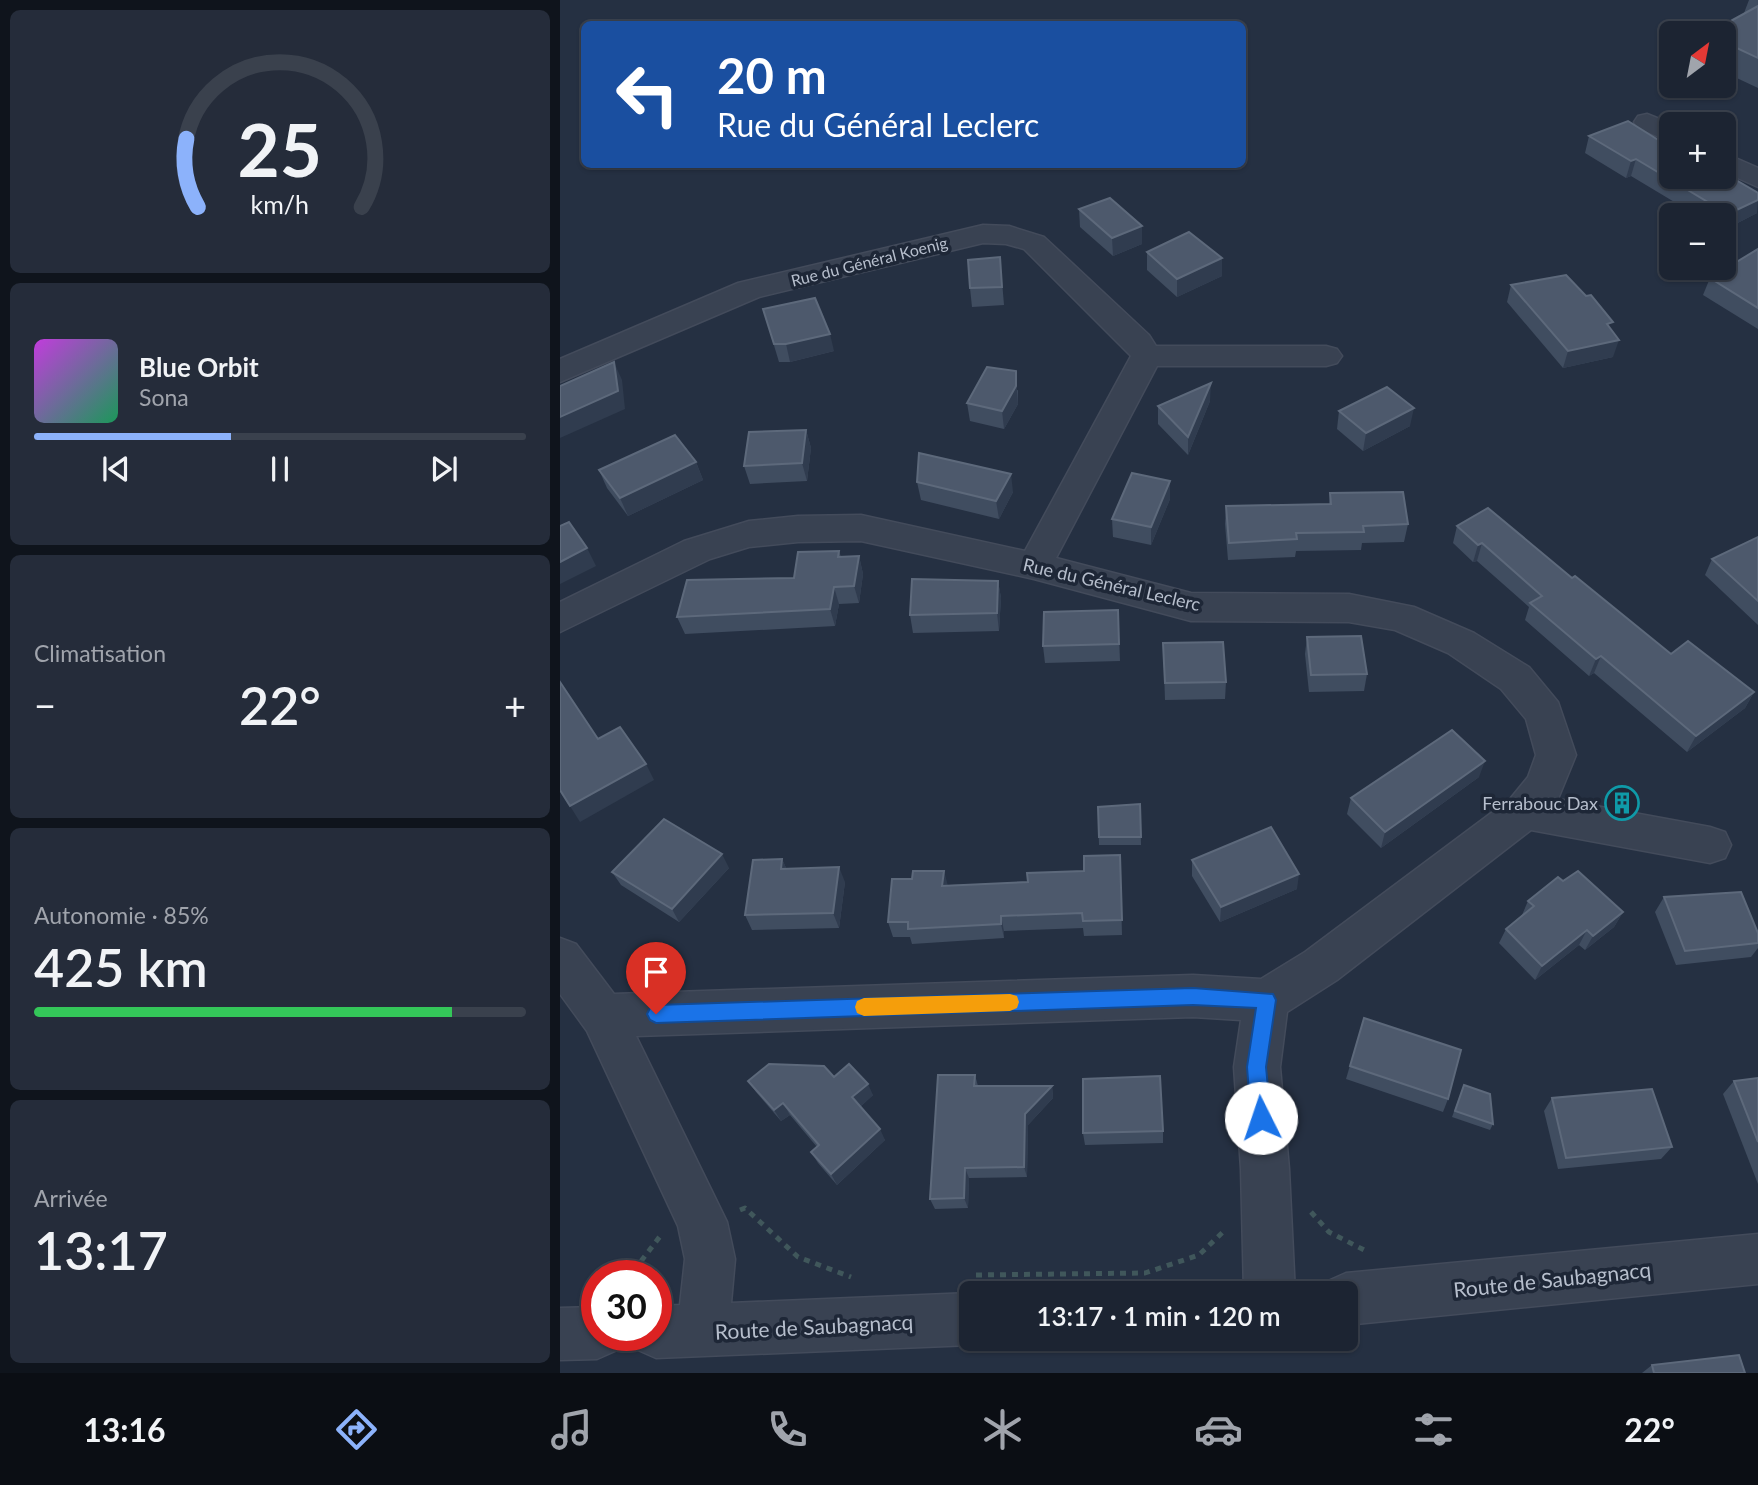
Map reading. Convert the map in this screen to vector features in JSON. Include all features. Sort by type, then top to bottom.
[{"type":"street","points":[[1736,167],[1758,178]]},
{"type":"street","name":"Rue du Général Koenig","points":[[560,371],[749,290],[983,234],[1009,235],[1034,243],[1138,342],[1147,356]]},
{"type":"street","points":[[1034,566],[1147,356],[1326,356]]},
{"type":"street","name":"Rue du Général Leclerc","points":[[560,618],[697,550],[749,534],[798,529],[862,528],[1034,566],[1191,607],[1349,608],[1401,617],[1461,643],[1515,678],[1544,713],[1556,755],[1545,786],[1525,811],[1321,966],[1266,1000]]},
{"type":"street","points":[[1525,811],[1710,845]]},
{"type":"street","points":[[560,958],[603,1016],[702,1222],[710,1259],[680,1332]]},
{"type":"street","points":[[603,1016],[1193,996],[1266,1000],[1257,1067],[1269,1281]]},
{"type":"street","name":"Route de Saubagnacq","points":[[1358,1298],[1758,1259]]},
{"type":"street","name":"Route de Saubagnacq","points":[[680,1332],[959,1298]]},
{"type":"street","points":[[560,1334],[581,1333]]},
{"type":"path","points":[[1087,1281],[1145,1273],[1199,1255],[1222,1235],[1240,1201],[1304,1198],[1317,1223],[1338,1239],[1380,1257]]},
{"type":"path","points":[[642,1260],[659,1236],[744,1208],[798,1257],[848,1277],[861,1277]]},
{"type":"building","points":[[1758,6],[1758,58],[1736,48],[1736,21],[1731,21]]},
{"type":"building","points":[[1628,121],[1659,140],[1659,173],[1636,159],[1631,161],[1589,136]]},
{"type":"building","points":[[1736,180],[1758,193],[1758,200],[1736,210],[1736,203],[1710,203],[1686,189],[1736,189]]},
{"type":"building","points":[[1110,198],[1142,226],[1112,238],[1079,209]]},
{"type":"building","points":[[1189,232],[1222,258],[1177,279],[1147,252]]},
{"type":"building","points":[[1758,249],[1758,308],[1713,280],[1736,280],[1736,262]]},
{"type":"building","points":[[1000,257],[1002,287],[970,288],[968,260]]},
{"type":"building","points":[[1566,275],[1586,296],[1591,295],[1613,322],[1607,324],[1619,340],[1568,351],[1511,285]]},
{"type":"building","points":[[815,298],[830,334],[786,344],[774,344],[763,309]]},
{"type":"building","points":[[614,362],[618,391],[560,417],[560,386]]},
{"type":"building","points":[[987,367],[1016,371],[1016,386],[1002,411],[967,403]]},
{"type":"building","points":[[1211,383],[1188,437],[1158,406]]},
{"type":"building","points":[[1387,387],[1414,408],[1366,433],[1339,411]]},
{"type":"building","points":[[806,430],[802,463],[744,466],[749,432]]},
{"type":"building","points":[[675,435],[696,462],[620,498],[599,470]]},
{"type":"building","points":[[919,453],[1011,474],[996,501],[917,482]]},
{"type":"building","points":[[1132,473],[1170,481],[1151,527],[1112,519]]},
{"type":"building","points":[[1403,492],[1408,524],[1363,526],[1364,532],[1296,533],[1297,539],[1229,543],[1226,506],[1331,504],[1330,493]]},
{"type":"building","points":[[1488,508],[1572,578],[1575,576],[1671,654],[1688,641],[1754,692],[1696,736],[1601,656],[1596,659],[1530,603],[1542,596],[1482,543],[1478,545],[1457,526]]},
{"type":"building","points":[[569,522],[587,548],[560,562],[560,526]]},
{"type":"building","points":[[1758,537],[1758,601],[1712,559]]},
{"type":"building","points":[[839,551],[838,557],[859,556],[854,586],[834,587],[830,609],[677,617],[687,580],[794,578],[798,552]]},
{"type":"building","points":[[912,579],[998,581],[997,613],[910,615]]},
{"type":"building","points":[[1118,610],[1119,644],[1043,646],[1044,612]]},
{"type":"building","points":[[1361,636],[1367,674],[1311,675],[1307,637]]},
{"type":"building","points":[[1223,642],[1226,682],[1165,683],[1163,643]]},
{"type":"building","points":[[560,682],[598,739],[620,727],[646,764],[570,806],[560,790]]},
{"type":"building","points":[[1452,730],[1485,761],[1385,832],[1351,798]]},
{"type":"building","points":[[1140,804],[1141,837],[1099,837],[1098,807]]},
{"type":"building","points":[[664,819],[722,854],[672,909],[612,872]]},
{"type":"building","points":[[1271,827],[1299,874],[1221,907],[1192,860]]},
{"type":"building","points":[[1120,855],[1122,920],[1083,921],[1082,913],[1001,916],[1001,924],[908,929],[908,922],[888,922],[892,879],[912,879],[913,871],[944,871],[942,886],[1028,882],[1027,873],[1084,871],[1084,856]]},
{"type":"building","points":[[782,859],[781,869],[839,867],[833,913],[745,915],[753,860]]},
{"type":"building","points":[[1578,871],[1623,912],[1593,936],[1587,930],[1542,966],[1506,929],[1534,906],[1528,901],[1558,877],[1563,881]]},
{"type":"building","points":[[1741,892],[1758,933],[1758,943],[1685,951],[1664,897]]},
{"type":"building","points":[[1364,1018],[1461,1050],[1448,1099],[1350,1066]]},
{"type":"building","points":[[769,1064],[824,1066],[834,1077],[849,1064],[868,1084],[852,1097],[880,1129],[831,1174],[811,1152],[819,1145],[783,1103],[774,1110],[748,1081]]},
{"type":"building","points":[[938,1075],[975,1075],[974,1086],[1052,1086],[1025,1114],[1024,1167],[965,1168],[964,1198],[930,1199]]},
{"type":"building","points":[[1160,1076],[1163,1131],[1083,1133],[1083,1079]]},
{"type":"building","points":[[1758,1078],[1758,1142],[1734,1081]]},
{"type":"building","points":[[1464,1085],[1490,1094],[1493,1124],[1455,1111]]},
{"type":"building","points":[[1652,1089],[1672,1147],[1566,1158],[1552,1098]]},
{"type":"building","points":[[1739,1355],[1745,1373],[1654,1373],[1652,1365]]},
{"type":"slow traffic","points":[[864,1007],[1010,1002]]},
{"type":"place","name":"Ferrabouc Dax","points":[[1622,803]]},
{"type":"route","points":[[656,1014],[1193,996],[1266,1000],[1257,1067],[1261,1118]]}]
